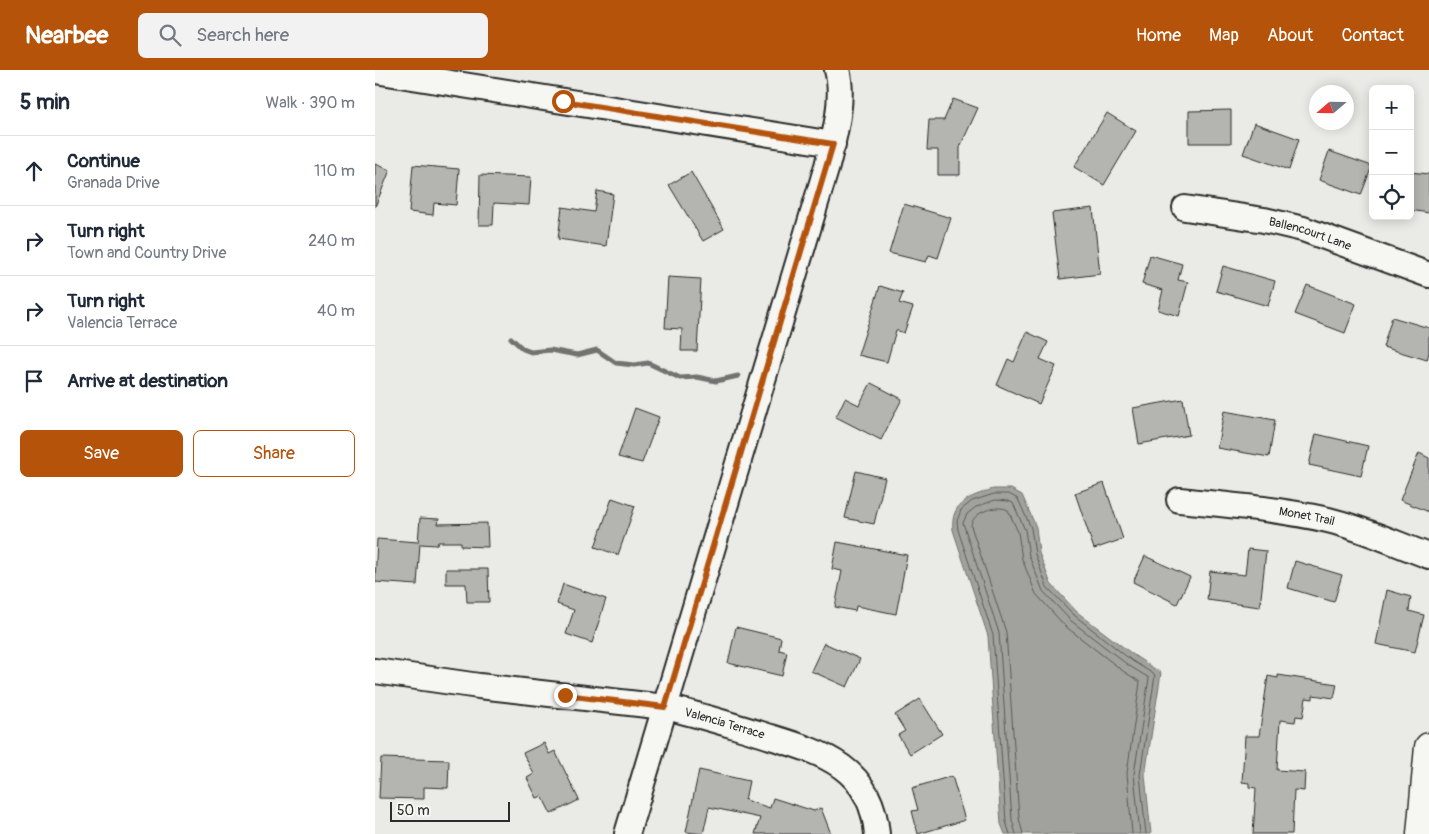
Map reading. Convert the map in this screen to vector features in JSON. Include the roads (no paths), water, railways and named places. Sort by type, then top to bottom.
[{"type":"main road","points":[[1421,834],[1429,747]]},
{"type":"street","points":[[627,834],[833,144],[840,94],[837,70]]},
{"type":"street","points":[[375,71],[833,144]]},
{"type":"street","name":"Ballencourt Lane","points":[[1185,208],[1264,220],[1303,229],[1429,275]]},
{"type":"street","name":"Monet Trail","points":[[1179,500],[1275,511],[1329,521],[1349,526],[1429,556]]},
{"type":"street","name":"Valencia Terrace","points":[[375,672],[665,707],[691,712],[818,752],[837,762],[855,779],[867,796],[876,823],[877,834]]},
{"type":"water","points":[[993,489],[1011,489],[1022,495],[1036,527],[1039,553],[1051,584],[1077,612],[1135,656],[1161,673],[1145,775],[1151,834],[1005,834],[1001,824],[988,636],[953,530],[953,521],[958,507],[969,498]]},
{"type":"waterway","points":[[511,338],[523,349],[531,352],[550,350],[577,355],[597,350],[616,363],[634,365],[648,363],[680,378],[697,377],[716,381],[738,376]]}]
